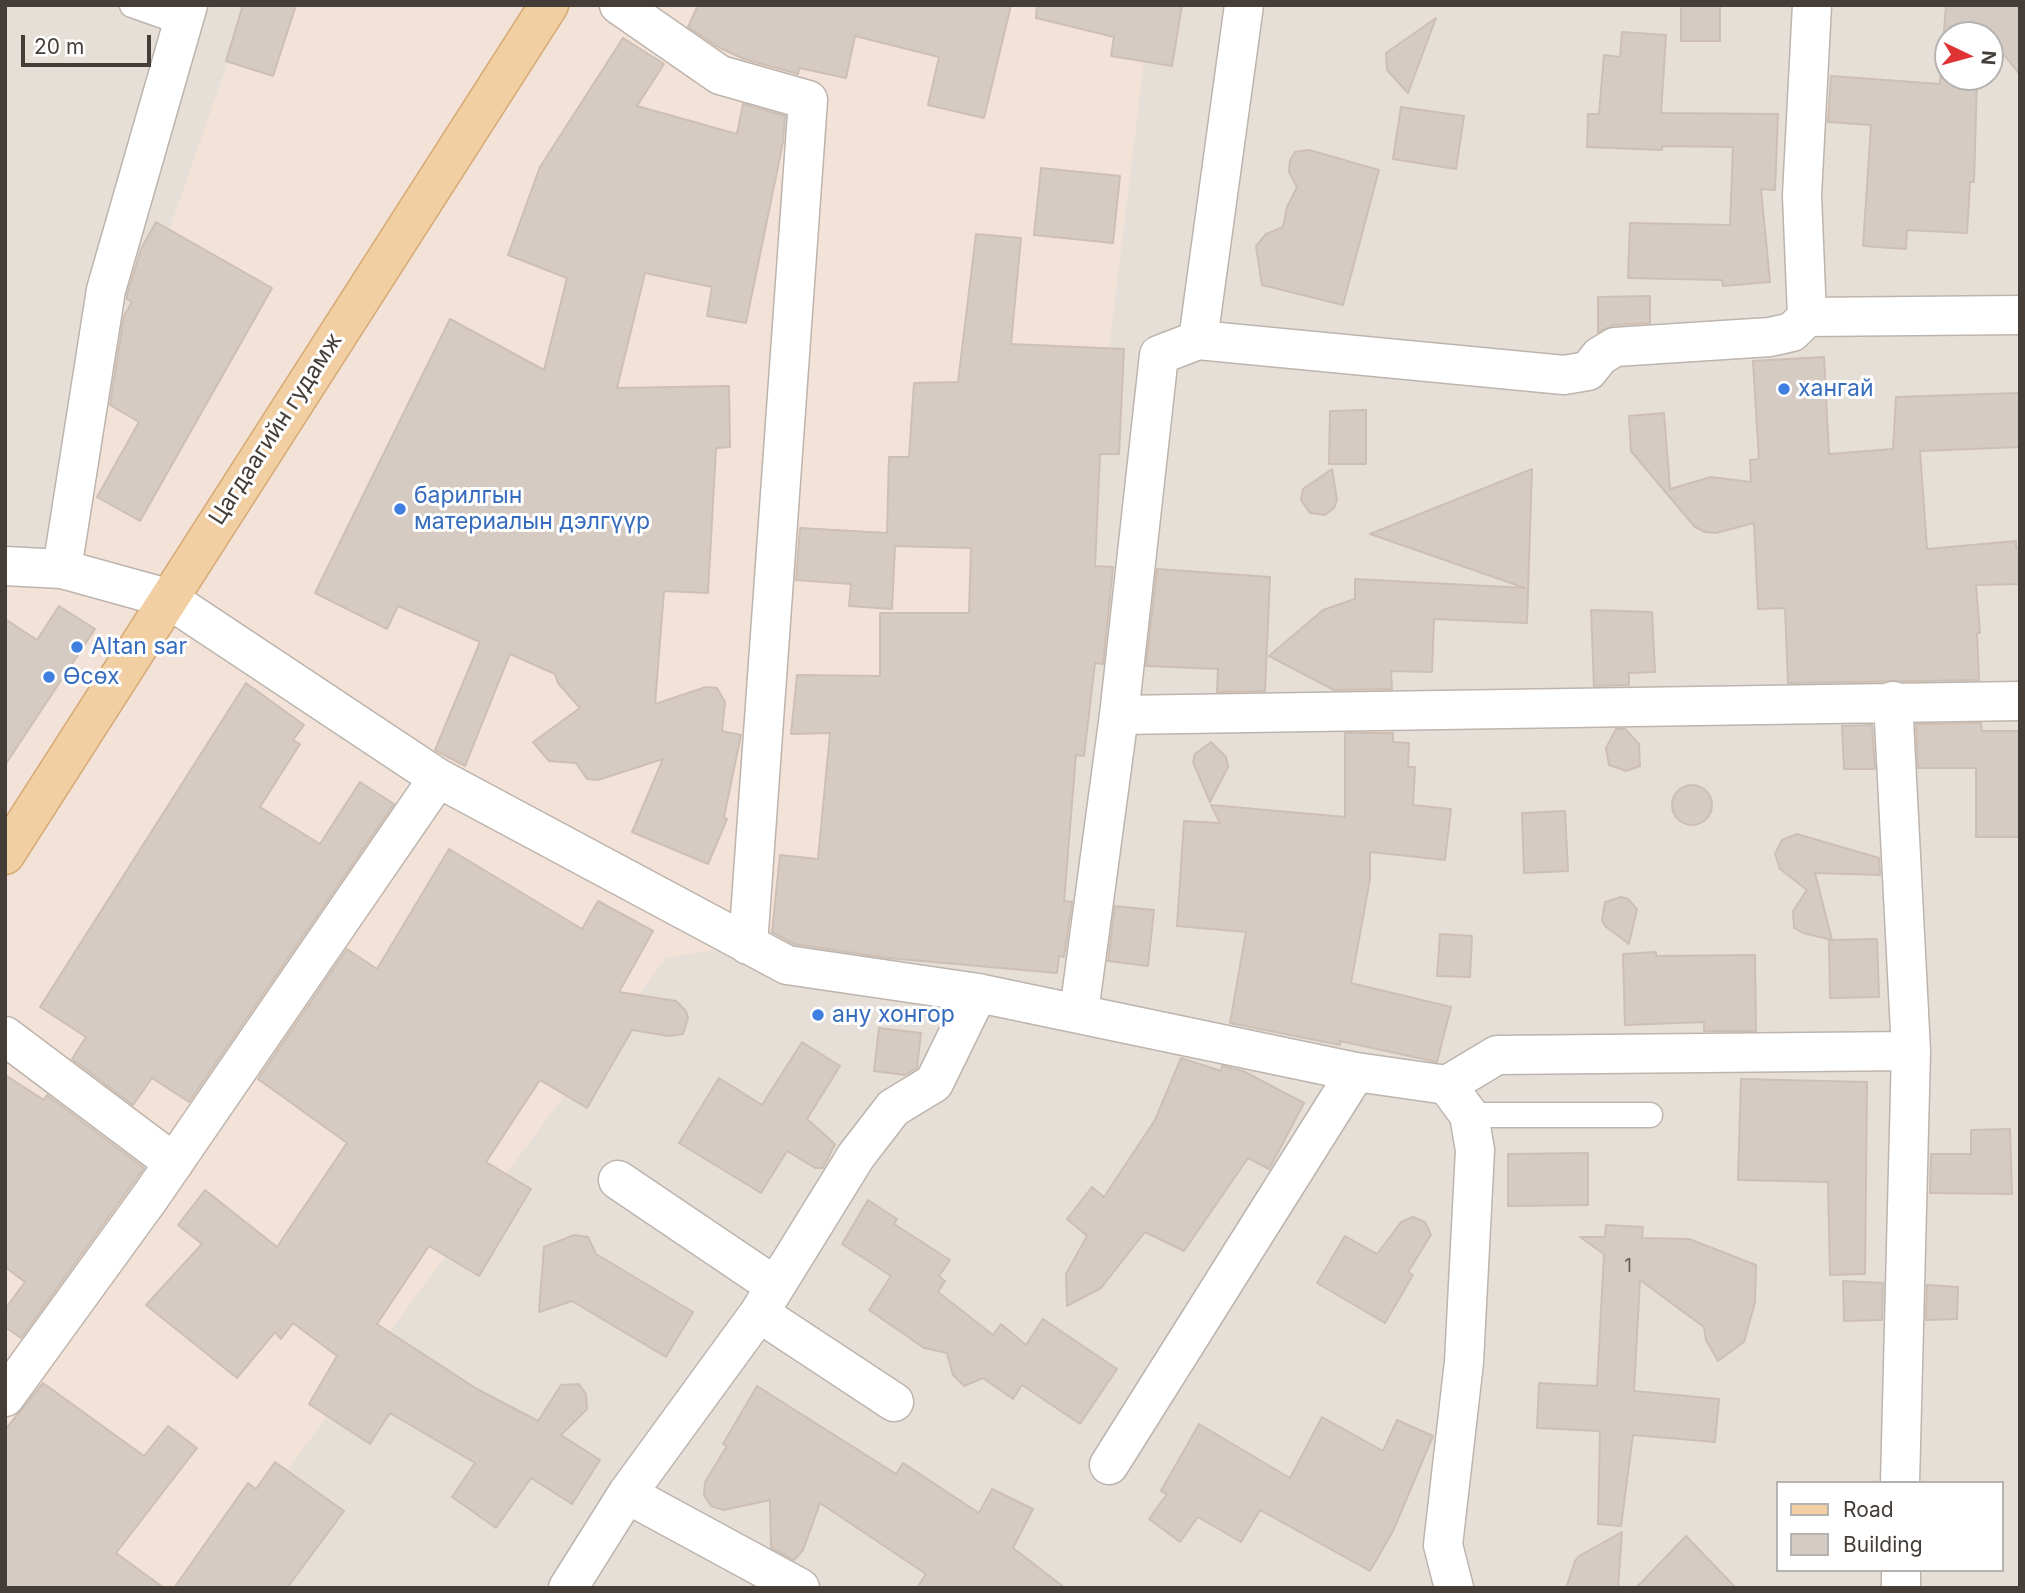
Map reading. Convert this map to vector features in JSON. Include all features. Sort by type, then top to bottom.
[{"type":"main road","name":"Цагдаагийн гудамж","points":[[5,855],[549,5]]},
{"type":"street","points":[[619,5],[720,75],[808,100],[748,945]]},
{"type":"street","points":[[1198,340],[1244,5]]},
{"type":"street","points":[[1807,317],[1802,195],[1812,5]]},
{"type":"street","points":[[62,569],[106,290],[186,14]]},
{"type":"street","points":[[1079,1012],[1119,715],[1159,355],[1198,340],[1564,375],[1588,371],[1600,356],[1615,347],[1770,337],[1792,332],[1807,317],[2020,315]]},
{"type":"street","points":[[5,566],[62,569],[167,598],[438,778],[787,965],[978,993],[1079,1012],[1356,1072],[1458,1100]]},
{"type":"street","points":[[1893,701],[1911,1051],[1900,1481]]},
{"type":"street","points":[[1119,715],[2020,701]]},
{"type":"street","points":[[5,1397],[174,1163],[438,778]]},
{"type":"street","points":[[568,1588],[627,1494],[767,1299],[863,1146],[893,1108],[934,1083],[978,993]]},
{"type":"street","points":[[5,1037],[174,1163]]},
{"type":"street","points":[[1458,1100],[1497,1055],[1911,1051]]},
{"type":"street","points":[[1109,1465],[1356,1072]]},
{"type":"street","points":[[1454,1588],[1443,1545],[1464,1362],[1475,1150],[1458,1100]]},
{"type":"street","points":[[618,1180],[894,1402]]},
{"type":"street","points":[[627,1494],[800,1588]]},
{"type":"lane","points":[[132,5],[186,14]]},
{"type":"lane","points":[[1458,1100],[1650,1115]]},
{"type":"shaded area","points":[[5,5],[2020,5],[2020,1588],[5,1588]]},
{"type":"shaded area","points":[[248,5],[1151,5],[1034,964],[785,939],[666,958],[200,1588],[5,1588],[5,549],[55,553]]},
{"type":"building","points":[[243,5],[296,5],[273,76],[226,61]]},
{"type":"building","points":[[698,5],[1011,5],[984,118],[928,105],[939,57],[855,36],[846,78],[799,68],[798,74],[744,59],[718,47],[688,27]]},
{"type":"building","points":[[1037,5],[1182,5],[1172,66],[1111,56],[1114,37],[1036,18]]},
{"type":"building","points":[[1681,5],[1720,5],[1720,41],[1681,41]]},
{"type":"building","points":[[1946,5],[2020,5],[2020,75],[2004,55],[2004,21],[1945,21]]},
{"type":"building","points":[[1436,18],[1408,93],[1387,70],[1386,53]]},
{"type":"building","points":[[1622,32],[1666,35],[1661,113],[1778,114],[1775,190],[1761,189],[1770,282],[1723,286],[1722,280],[1628,278],[1630,223],[1730,225],[1733,147],[1662,146],[1662,150],[1587,147],[1588,114],[1599,114],[1604,55],[1620,57]]},
{"type":"building","points":[[623,38],[664,64],[637,106],[737,134],[743,104],[785,116],[783,142],[746,323],[707,316],[712,287],[645,273],[617,388],[729,386],[730,447],[716,448],[708,593],[664,591],[655,704],[706,687],[717,688],[725,702],[722,731],[741,735],[724,817],[727,819],[708,864],[632,832],[663,759],[598,780],[587,779],[576,763],[549,761],[533,742],[580,708],[558,683],[555,674],[510,654],[465,766],[435,750],[480,642],[398,606],[387,629],[315,593],[450,319],[544,370],[567,278],[508,255],[540,167]]},
{"type":"building","points":[[1831,76],[1934,84],[1934,91],[1977,91],[1974,182],[1970,182],[1967,233],[1907,230],[1906,249],[1863,246],[1871,125],[1828,122]]},
{"type":"building","points":[[1401,107],[1464,116],[1456,169],[1393,159]]},
{"type":"building","points":[[1309,150],[1379,170],[1343,305],[1262,285],[1256,246],[1266,234],[1283,227],[1287,207],[1297,187],[1289,172],[1290,160],[1295,152]]},
{"type":"building","points":[[1041,168],[1120,176],[1113,243],[1034,235]]},
{"type":"building","points":[[156,222],[272,288],[140,521],[97,497],[139,422],[110,405],[124,316],[132,302],[127,299],[127,295],[141,249]]},
{"type":"building","points":[[976,234],[1021,238],[1011,344],[1124,349],[1119,454],[1100,454],[1095,566],[1113,567],[1103,664],[1095,663],[1084,756],[1076,755],[1064,901],[1072,902],[1064,957],[1059,956],[1057,973],[888,958],[794,944],[772,932],[780,855],[818,859],[830,733],[791,734],[797,675],[880,676],[880,613],[969,613],[971,548],[895,546],[892,609],[849,606],[851,584],[796,580],[800,528],[887,533],[889,457],[909,457],[914,383],[958,382]]},
{"type":"building","points":[[1650,296],[1650,323],[1614,325],[1598,332],[1598,297]]},
{"type":"building","points":[[1824,357],[1829,454],[1893,449],[1896,397],[2019,393],[2020,447],[1920,451],[1927,549],[2016,541],[2016,548],[2020,548],[2020,584],[1976,585],[1980,633],[1977,633],[1979,680],[1788,683],[1785,608],[1758,609],[1754,523],[1716,533],[1695,527],[1631,451],[1629,416],[1664,413],[1670,489],[1711,477],[1751,482],[1750,460],[1759,459],[1753,361]]},
{"type":"building","points":[[1366,410],[1366,464],[1329,464],[1330,411]]},
{"type":"building","points":[[1332,469],[1337,500],[1334,508],[1325,515],[1310,513],[1301,500],[1303,489]]},
{"type":"building","points":[[1532,469],[1527,623],[1434,619],[1432,672],[1391,671],[1392,689],[1334,690],[1269,656],[1323,610],[1355,599],[1355,579],[1525,588],[1370,534]]},
{"type":"building","points":[[1157,569],[1270,577],[1265,691],[1217,692],[1218,669],[1146,666]]},
{"type":"building","points":[[59,606],[95,629],[5,765],[5,619],[37,640]]},
{"type":"building","points":[[1591,610],[1652,612],[1655,672],[1629,673],[1629,685],[1594,686]]},
{"type":"building","points":[[246,683],[304,725],[293,740],[300,744],[260,807],[320,844],[360,782],[394,804],[189,1102],[152,1078],[133,1105],[72,1059],[86,1037],[40,1007]]},
{"type":"building","points":[[1981,723],[1982,731],[2020,731],[2020,837],[1976,837],[1976,768],[1918,768],[1916,724]]},
{"type":"building","points":[[1872,725],[1875,769],[1844,769],[1842,726]]},
{"type":"building","points":[[1616,729],[1625,729],[1639,744],[1640,766],[1626,771],[1609,765],[1606,748]]},
{"type":"building","points":[[1345,733],[1393,733],[1393,742],[1409,743],[1408,767],[1415,767],[1413,805],[1451,809],[1445,860],[1370,852],[1370,879],[1351,983],[1451,1007],[1437,1062],[1340,1041],[1340,1045],[1230,1023],[1246,932],[1177,926],[1184,821],[1220,823],[1211,805],[1345,817]]},
{"type":"building","points":[[1211,742],[1226,757],[1228,767],[1210,802],[1193,762],[1195,754]]},
{"type":"building","points":[[1692,785],[1700,786],[1706,791],[1711,797],[1711,813],[1706,819],[1700,824],[1692,825],[1684,824],[1678,819],[1673,813],[1672,805],[1673,797],[1678,791],[1684,786]]},
{"type":"building","points":[[1565,811],[1568,871],[1524,873],[1522,813]]},
{"type":"building","points":[[1797,834],[1879,858],[1880,875],[1815,873],[1832,940],[1794,928],[1793,911],[1807,890],[1780,869],[1775,854],[1782,840]]},
{"type":"building","points":[[449,849],[582,929],[598,901],[653,931],[619,992],[676,1001],[686,1011],[688,1018],[683,1034],[669,1036],[632,1030],[587,1108],[540,1080],[486,1162],[531,1189],[479,1276],[429,1246],[377,1324],[477,1389],[538,1421],[561,1385],[579,1384],[586,1394],[587,1409],[561,1435],[600,1460],[572,1504],[531,1478],[496,1528],[452,1497],[475,1463],[390,1413],[370,1444],[309,1404],[337,1356],[293,1323],[281,1339],[275,1332],[237,1378],[146,1305],[202,1244],[178,1225],[205,1190],[277,1247],[347,1143],[258,1079],[347,949],[377,969]]},
{"type":"building","points":[[1621,897],[1628,899],[1637,909],[1629,944],[1605,926],[1602,920],[1605,902]]},
{"type":"building","points":[[1115,906],[1154,910],[1148,966],[1108,961]]},
{"type":"building","points":[[1440,934],[1472,936],[1470,977],[1437,976]]},
{"type":"building","points":[[1877,939],[1879,997],[1830,998],[1829,940]]},
{"type":"building","points":[[1656,952],[1656,956],[1755,955],[1756,1031],[1704,1031],[1704,1022],[1625,1025],[1623,954]]},
{"type":"building","points":[[879,1028],[921,1033],[917,1068],[905,1075],[874,1071]]},
{"type":"building","points":[[802,1042],[840,1066],[807,1119],[835,1144],[823,1168],[815,1168],[787,1151],[761,1193],[679,1143],[719,1078],[762,1105]]},
{"type":"building","points":[[1181,1058],[1221,1071],[1222,1066],[1243,1071],[1304,1103],[1269,1169],[1248,1158],[1184,1251],[1145,1232],[1101,1288],[1067,1306],[1066,1274],[1087,1236],[1067,1219],[1092,1187],[1104,1197],[1155,1120]]},
{"type":"building","points":[[5,1075],[44,1100],[47,1095],[144,1168],[21,1338],[5,1327],[5,1309],[25,1282],[5,1267]]},
{"type":"building","points":[[1741,1079],[1867,1082],[1865,1274],[1830,1275],[1828,1182],[1738,1180]]},
{"type":"building","points":[[2010,1129],[2012,1194],[1930,1193],[1931,1154],[1971,1154],[1971,1130]]},
{"type":"building","points":[[1588,1153],[1588,1205],[1508,1206],[1508,1154]]},
{"type":"building","points":[[868,1200],[897,1219],[894,1224],[950,1260],[939,1276],[945,1281],[938,1292],[993,1335],[1001,1324],[1026,1345],[1043,1319],[1117,1369],[1080,1424],[1022,1385],[1013,1399],[983,1378],[964,1386],[953,1375],[947,1353],[924,1348],[869,1310],[891,1276],[842,1244]]},
{"type":"building","points":[[1413,1217],[1425,1222],[1431,1235],[1408,1272],[1413,1275],[1385,1323],[1317,1283],[1345,1236],[1377,1254],[1401,1222]]},
{"type":"building","points":[[1606,1225],[1643,1227],[1642,1238],[1689,1239],[1756,1265],[1755,1302],[1744,1342],[1718,1361],[1706,1340],[1704,1327],[1640,1280],[1634,1391],[1719,1399],[1715,1442],[1633,1435],[1621,1526],[1598,1524],[1600,1431],[1537,1428],[1539,1383],[1597,1386],[1604,1254],[1580,1237],[1605,1237]]},
{"type":"building","points":[[574,1235],[588,1237],[596,1254],[693,1312],[666,1357],[572,1301],[539,1312],[544,1247]]},
{"type":"building","points":[[1843,1281],[1883,1283],[1882,1320],[1844,1321]]},
{"type":"building","points":[[1927,1285],[1958,1287],[1957,1319],[1926,1320]]},
{"type":"building","points":[[43,1383],[144,1456],[168,1426],[197,1448],[116,1553],[164,1588],[5,1588],[5,1430]]},
{"type":"building","points":[[757,1386],[896,1474],[903,1463],[979,1513],[992,1489],[1033,1509],[1013,1548],[1065,1588],[917,1588],[926,1574],[820,1503],[803,1550],[794,1560],[771,1548],[770,1500],[723,1510],[711,1506],[704,1495],[705,1482],[727,1446],[723,1444]]},
{"type":"building","points":[[1322,1417],[1383,1451],[1397,1420],[1433,1436],[1393,1531],[1370,1571],[1260,1510],[1241,1542],[1198,1517],[1180,1542],[1149,1519],[1167,1494],[1161,1491],[1199,1424],[1290,1478]]},
{"type":"building","points":[[275,1462],[344,1511],[287,1588],[174,1588],[248,1483],[256,1489]]},
{"type":"building","points":[[1622,1532],[1618,1588],[1566,1588],[1579,1556]]},
{"type":"building","points":[[1686,1536],[1736,1588],[1636,1588]]},
{"type":"place","name":"хангай","points":[[1784,389]]},
{"type":"place","name":"барилгын материалын дэлгүүр","points":[[400,509]]},
{"type":"place","name":"Altan sar","points":[[77,647]]},
{"type":"place","name":"Өсөх","points":[[49,677]]},
{"type":"place","name":"ану хонгор","points":[[818,1015]]}]
